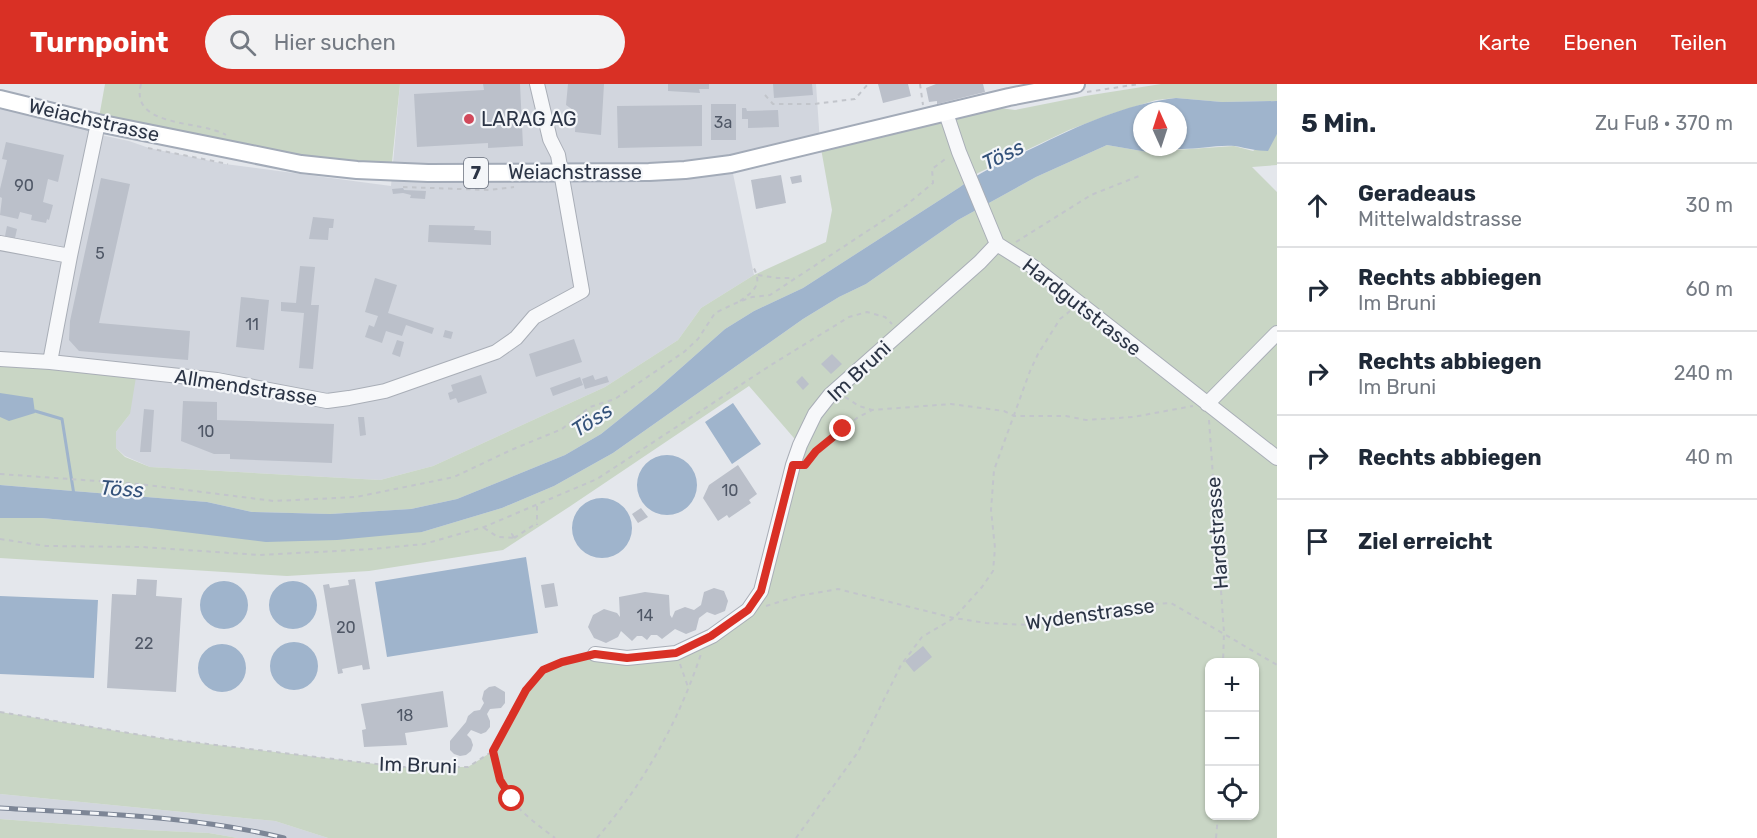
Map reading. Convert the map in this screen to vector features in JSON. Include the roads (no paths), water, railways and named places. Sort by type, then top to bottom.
[{"type":"main road","name":"Weiachstrasse","points":[[0,99],[98,123],[301,164],[357,170],[428,173],[561,172],[685,170],[731,164],[1076,84]]},
{"type":"street","points":[[537,84],[550,139],[558,155],[561,172]]},
{"type":"street","points":[[946,113],[959,154],[991,230],[1002,247]]},
{"type":"street","points":[[50,362],[98,123]]},
{"type":"street","name":"Allmendstrasse","points":[[0,359],[50,362],[217,380],[327,401],[385,391],[496,352],[516,338],[534,317],[582,291],[561,172]]},
{"type":"street","points":[[0,243],[70,256]]},
{"type":"street","name":"Hardgutstrasse","points":[[1002,247],[1032,266],[1277,458]]},
{"type":"street","name":"Im Bruni","points":[[595,654],[627,658],[676,653],[711,636],[748,610],[761,591],[793,465],[815,414],[836,389],[980,262],[1002,247]]},
{"type":"street","points":[[1205,402],[1277,333]]},
{"type":"water","points":[[1176,98],[1222,102],[1277,101],[1277,134],[1268,151],[1235,146],[1187,149],[1187,102],[1152,102]]},
{"type":"water","points":[[1133,107],[1133,150],[1107,145],[1036,177],[958,220],[866,284],[803,319],[613,453],[554,486],[502,508],[422,532],[337,540],[266,542],[42,518],[0,518],[0,485],[207,502],[252,512],[330,514],[411,509],[457,499],[565,455],[601,434],[656,390],[725,329],[754,311],[803,288],[987,170],[1067,132]]},
{"type":"water","points":[[0,393],[33,398],[35,413],[9,421],[0,417]]},
{"type":"water","points":[[733,403],[761,444],[732,464],[705,422]]},
{"type":"water","points":[[667,455],[688,464],[697,485],[688,506],[667,515],[646,506],[637,485],[646,464]]},
{"type":"water","points":[[602,498],[623,507],[632,528],[623,549],[602,558],[581,549],[572,528],[581,507]]},
{"type":"water","points":[[526,557],[538,633],[387,657],[375,582]]},
{"type":"water","points":[[219,581],[229,581],[241,588],[248,600],[248,610],[241,622],[229,629],[219,629],[204,618],[200,610],[200,600],[211,585]]},
{"type":"water","points":[[288,581],[298,581],[310,588],[317,600],[317,610],[310,622],[298,629],[288,629],[273,618],[269,610],[269,600],[280,585]]},
{"type":"water","points":[[0,596],[98,600],[94,678],[0,674]]},
{"type":"water","points":[[289,642],[299,642],[311,649],[318,661],[318,671],[311,683],[299,690],[289,690],[274,679],[270,671],[270,661],[281,646]]},
{"type":"water","points":[[217,644],[227,644],[239,651],[246,663],[246,673],[239,685],[227,692],[217,692],[202,681],[198,673],[198,663],[209,648]]},
{"type":"waterway","points":[[35,411],[62,419],[74,495]]},
{"type":"railway","points":[[0,808],[178,820],[214,824],[284,838]]},
{"type":"place","name":"LARAG AG","points":[[469,119]]},
{"type":"water label","name":"Töss","points":[[1003,155]]},
{"type":"water label","name":"Töss","points":[[592,420]]},
{"type":"water label","name":"Töss","points":[[122,489]]}]
